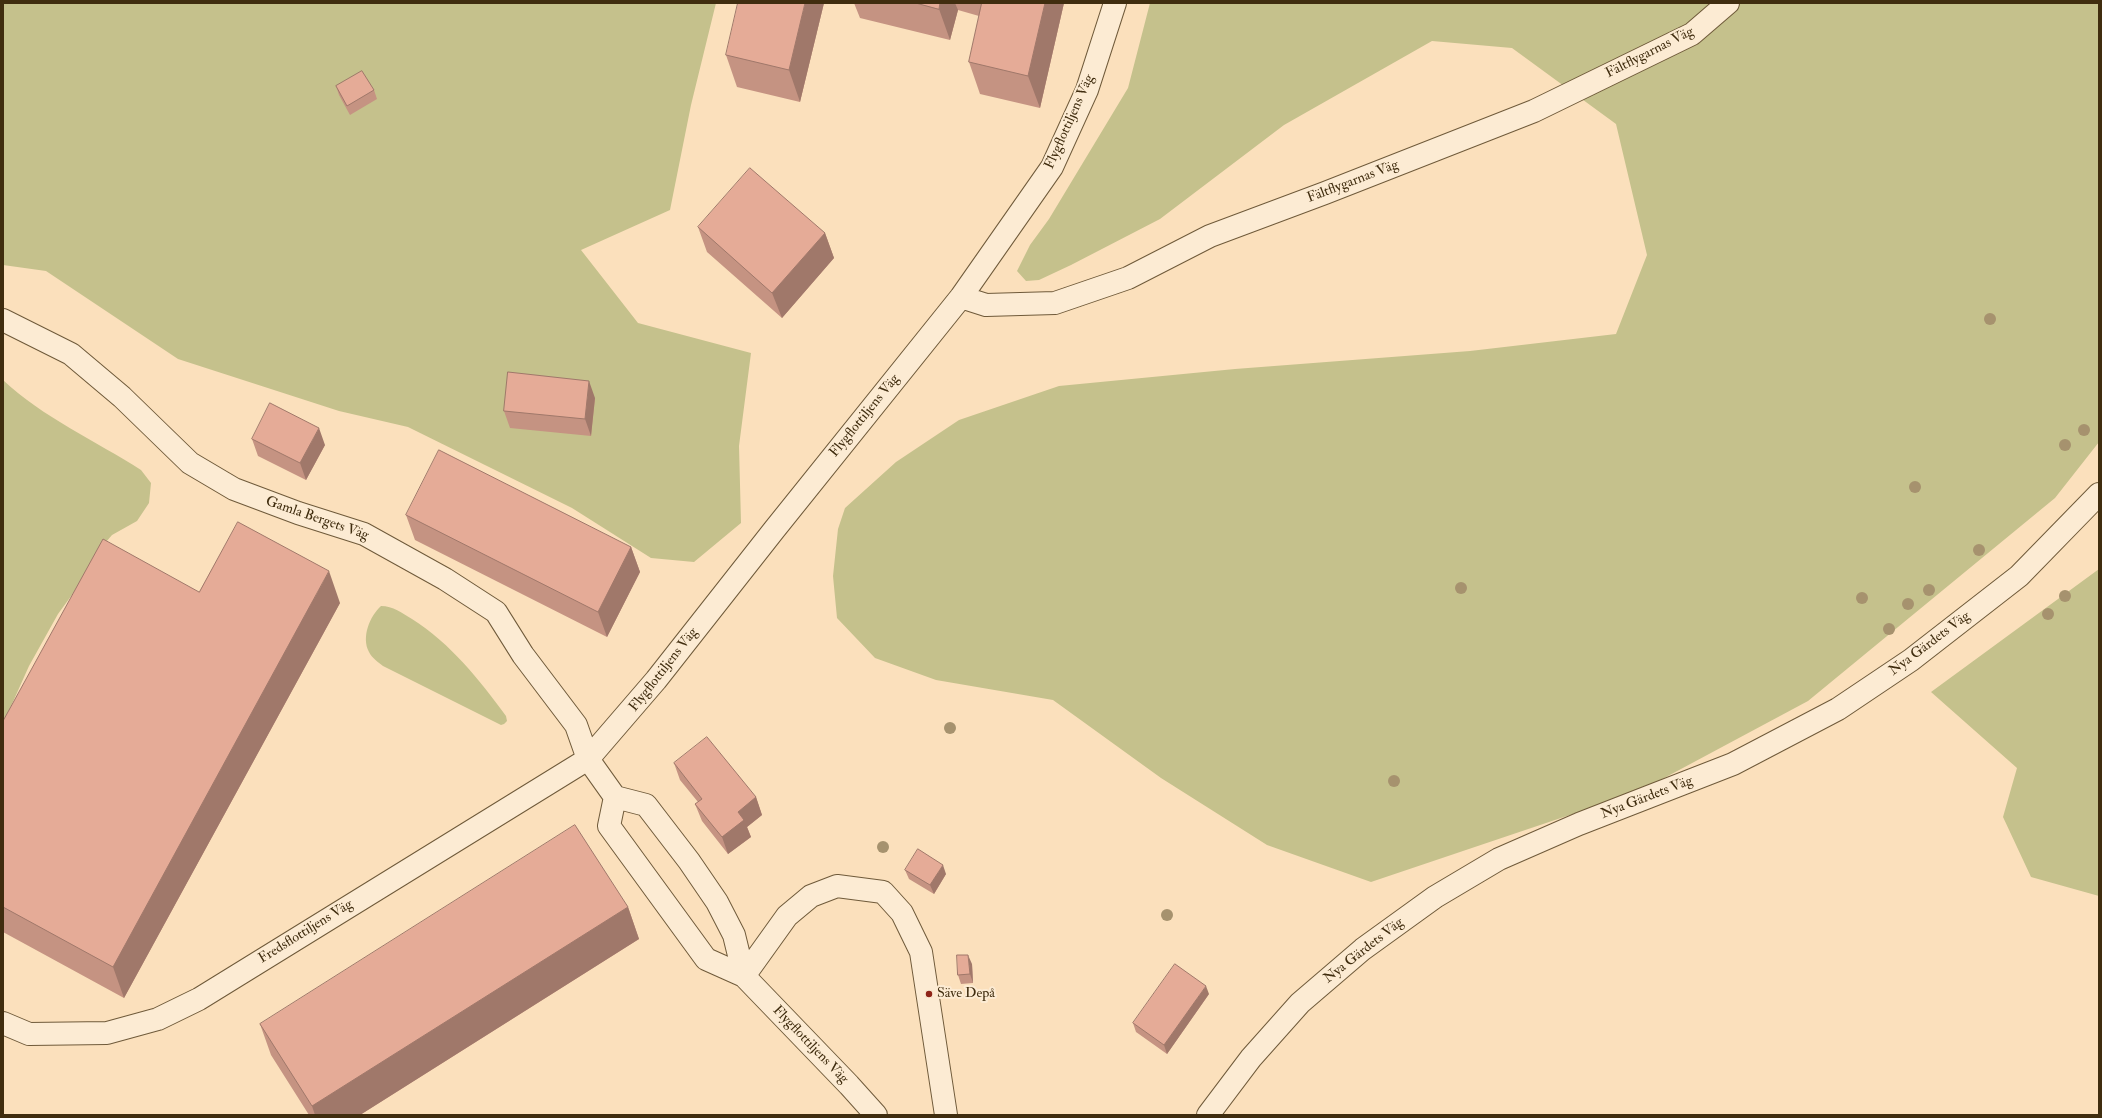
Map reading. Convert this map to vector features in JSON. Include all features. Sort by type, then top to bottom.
[{"type":"street","name":"Flygflottiljens Väg","points":[[588,759],[656,680],[961,297],[1052,167],[1087,90],[1115,3]]},
{"type":"street","name":"Fältflygarnas Väg","points":[[961,297],[986,305],[1056,303],[1128,278],[1210,236],[1325,193],[1534,111],[1692,34],[1728,3]]},
{"type":"street","name":"Gamla Bergets Väg","points":[[3,320],[71,354],[122,397],[190,463],[234,489],[298,513],[364,534],[445,579],[496,612],[523,655],[576,725],[588,759]]},
{"type":"street","name":"Nya Gärdets Väg","points":[[1208,1115],[1251,1058],[1300,1003],[1363,949],[1435,897],[1499,859],[1580,824],[1733,764],[1838,709],[1911,660],[2019,576],[2099,494]]},
{"type":"street","points":[[588,759],[615,797],[646,805],[689,861],[717,902],[734,935],[744,976]]},
{"type":"street","name":"Fredsflottiljens Väg","points":[[3,1023],[29,1034],[107,1033],[158,1019],[200,999],[588,759]]},
{"type":"street","name":"Flygflottiljens Väg","points":[[615,797],[609,826],[706,959],[744,976],[876,1115]]},
{"type":"street","points":[[744,976],[787,916],[811,896],[837,886],[883,892],[902,913],[921,952],[946,1115]]},
{"type":"shaded area","points":[[3,3],[716,3],[691,105],[670,210],[581,250],[638,323],[751,353],[739,446],[741,523],[694,562],[651,558],[572,508],[408,427],[339,411],[178,359],[46,271],[3,265]]},
{"type":"shaded area","points":[[1150,3],[2099,3],[2099,442],[2055,498],[1808,701],[1638,792],[1371,882],[1267,845],[1161,778],[1053,700],[936,680],[875,658],[837,618],[833,576],[838,529],[845,508],[896,462],[959,420],[1059,386],[1235,369],[1470,351],[1616,334],[1647,255],[1616,124],[1512,48],[1432,41],[1284,125],[1160,219],[1039,280],[1026,281],[1017,271],[1030,245],[1049,219],[1128,88]]},
{"type":"shaded area","points":[[3,380],[35,406],[141,470],[151,483],[149,503],[137,521],[112,535],[106,542],[93,566],[58,614],[29,666],[3,724]]},
{"type":"shaded area","points":[[2099,569],[2099,896],[2031,877],[2003,817],[2017,768],[1931,692]]},
{"type":"shaded area","points":[[381,606],[390,607],[401,612],[426,629],[452,651],[475,676],[506,716],[507,721],[501,725],[383,666],[375,660],[370,654],[367,646],[366,633],[373,615]]},
{"type":"building","points":[[738,3],[805,3],[789,70],[726,55]]},
{"type":"building","points":[[916,3],[940,3],[939,9]]},
{"type":"building","points":[[982,3],[1045,3],[1028,76],[969,62]]},
{"type":"building","points":[[362,71],[374,90],[347,106],[336,86]]},
{"type":"building","points":[[750,168],[825,233],[772,293],[698,227]]},
{"type":"building","points":[[508,372],[589,381],[585,419],[504,411]]},
{"type":"building","points":[[270,403],[319,428],[300,463],[252,439]]},
{"type":"building","points":[[439,450],[631,547],[598,612],[406,515]]},
{"type":"building","points":[[238,522],[329,571],[113,967],[3,907],[3,721],[103,539],[199,592]]},
{"type":"building","points":[[707,737],[756,797],[738,812],[744,820],[722,837],[695,804],[702,799],[674,763]]},
{"type":"building","points":[[575,825],[628,907],[312,1106],[260,1024]]},
{"type":"building","points":[[918,849],[943,865],[930,885],[905,870]]},
{"type":"building","points":[[957,955],[968,955],[970,974],[958,975]]},
{"type":"building","points":[[1175,964],[1206,986],[1164,1045],[1133,1023]]},
{"type":"place","name":"Säve Depå","points":[[929,994]]}]
